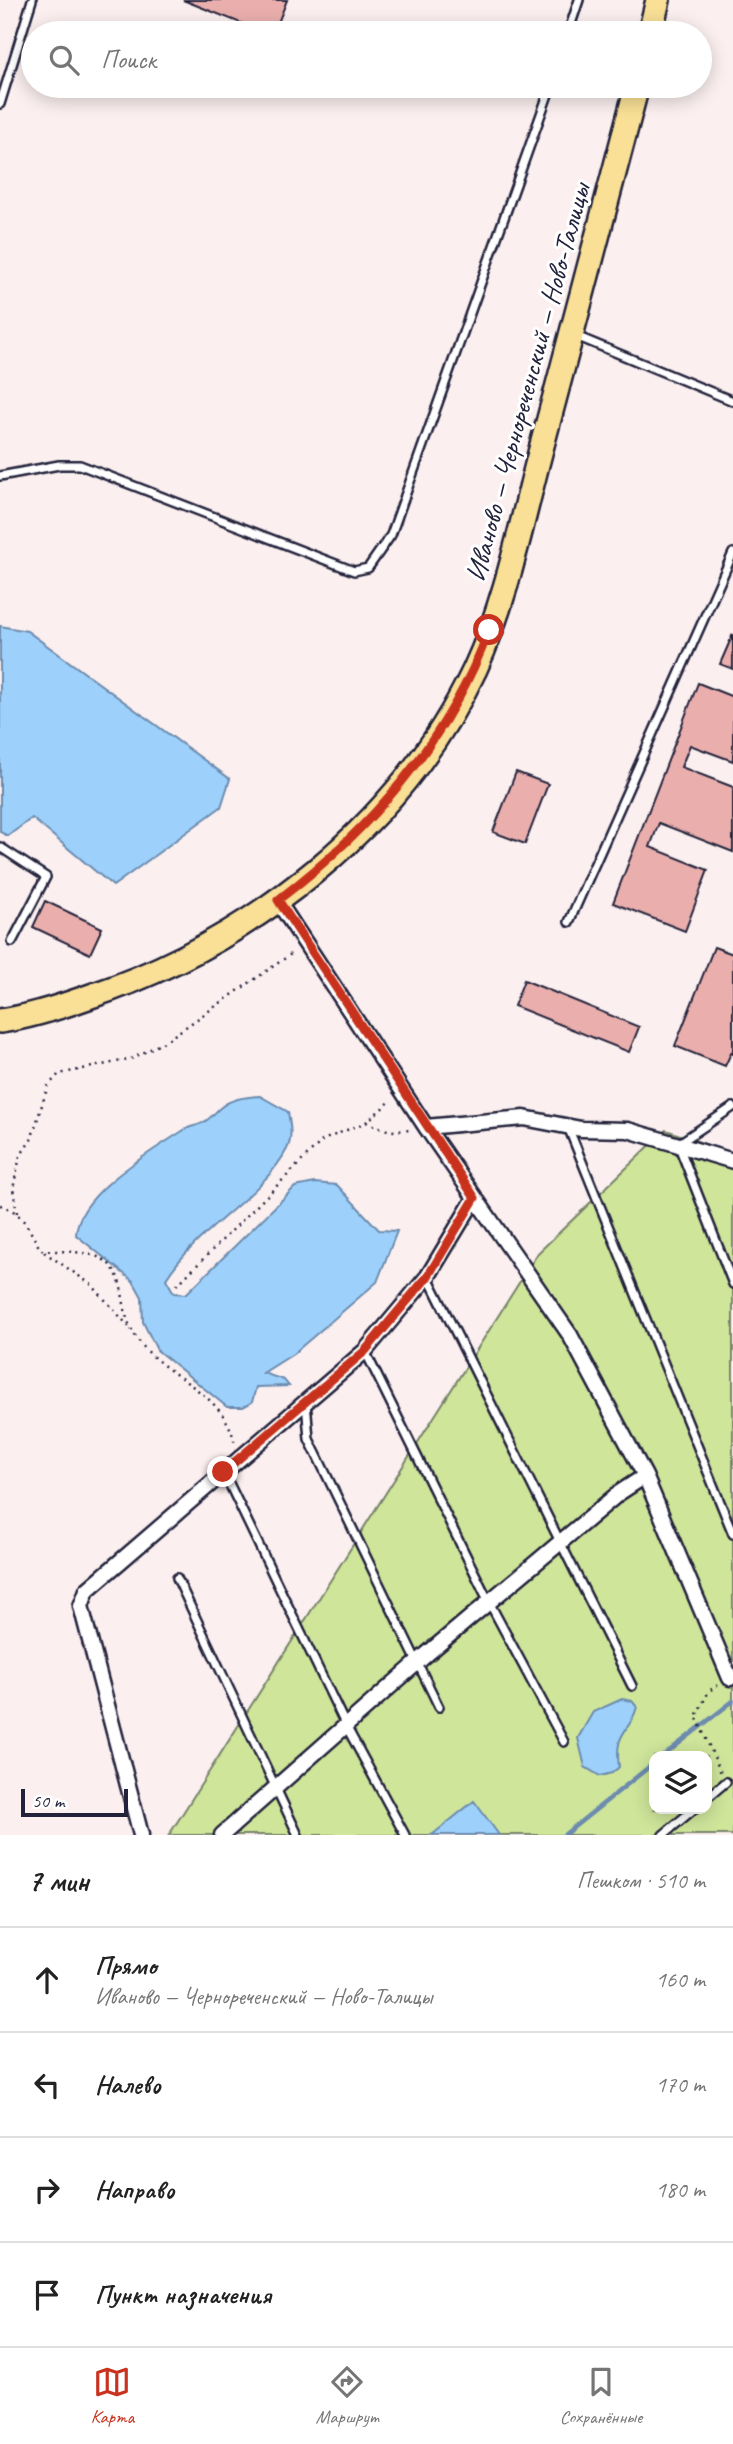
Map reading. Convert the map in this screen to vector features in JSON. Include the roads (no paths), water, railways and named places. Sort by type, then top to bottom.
[{"type":"main road","points":[[653,21],[659,0]]},
{"type":"main road","name":"Иваново — Чернореченский — Ново-Талицы","points":[[0,1021],[116,988],[177,962],[230,932],[316,871],[354,836],[425,752],[453,710],[476,667],[507,579],[634,98]]},
{"type":"street","points":[[278,900],[426,1128],[569,1335],[645,1476],[730,1678]]},
{"type":"street","points":[[426,1128],[524,1118],[568,1126],[628,1130],[733,1161]]},
{"type":"street","points":[[141,1835],[82,1606],[87,1590],[365,1351],[428,1276],[475,1198]]},
{"type":"street","points":[[222,1835],[489,1602],[619,1493],[645,1476]]},
{"type":"lane","points":[[26,21],[32,0]]},
{"type":"lane","points":[[572,21],[579,0]]},
{"type":"lane","points":[[0,104],[21,36]]},
{"type":"lane","points":[[0,477],[59,465],[80,465],[354,571],[368,568],[391,536],[547,98]]},
{"type":"lane","points":[[572,335],[733,401]]},
{"type":"lane","points":[[569,922],[733,553]]},
{"type":"lane","points":[[0,847],[47,877],[12,942]]},
{"type":"lane","points":[[733,1107],[678,1144],[733,1284]]},
{"type":"lane","points":[[568,1126],[733,1534]]},
{"type":"lane","points":[[428,1276],[632,1686]]},
{"type":"lane","points":[[365,1351],[489,1602],[564,1742]]},
{"type":"lane","points":[[306,1402],[309,1438],[439,1707]]},
{"type":"lane","points":[[227,1469],[346,1726],[405,1835]]},
{"type":"lane","points":[[177,1578],[298,1835]]},
{"type":"lane","points":[[712,1794],[726,1782]]},
{"type":"lane","points":[[663,1835],[688,1814]]},
{"type":"water","points":[[0,626],[27,631],[230,779],[221,807],[113,886],[32,818],[8,836],[0,832]]},
{"type":"water","points":[[260,1096],[288,1112],[290,1135],[287,1149],[262,1182],[179,1261],[166,1279],[174,1293],[186,1294],[295,1187],[315,1183],[337,1185],[379,1230],[397,1231],[377,1282],[293,1354],[263,1373],[284,1380],[289,1386],[256,1387],[252,1402],[243,1407],[227,1407],[157,1350],[143,1322],[142,1297],[133,1281],[76,1235],[80,1220],[89,1204],[118,1175],[184,1130],[206,1121],[229,1102]]},
{"type":"water","points":[[622,1699],[632,1701],[637,1707],[620,1739],[619,1767],[612,1773],[600,1776],[585,1767],[578,1738],[593,1712]]},
{"type":"water","points":[[474,1801],[499,1835],[432,1835]]},
{"type":"waterway","points":[[669,1751],[733,1701]]},
{"type":"waterway","points":[[564,1835],[649,1767]]}]
